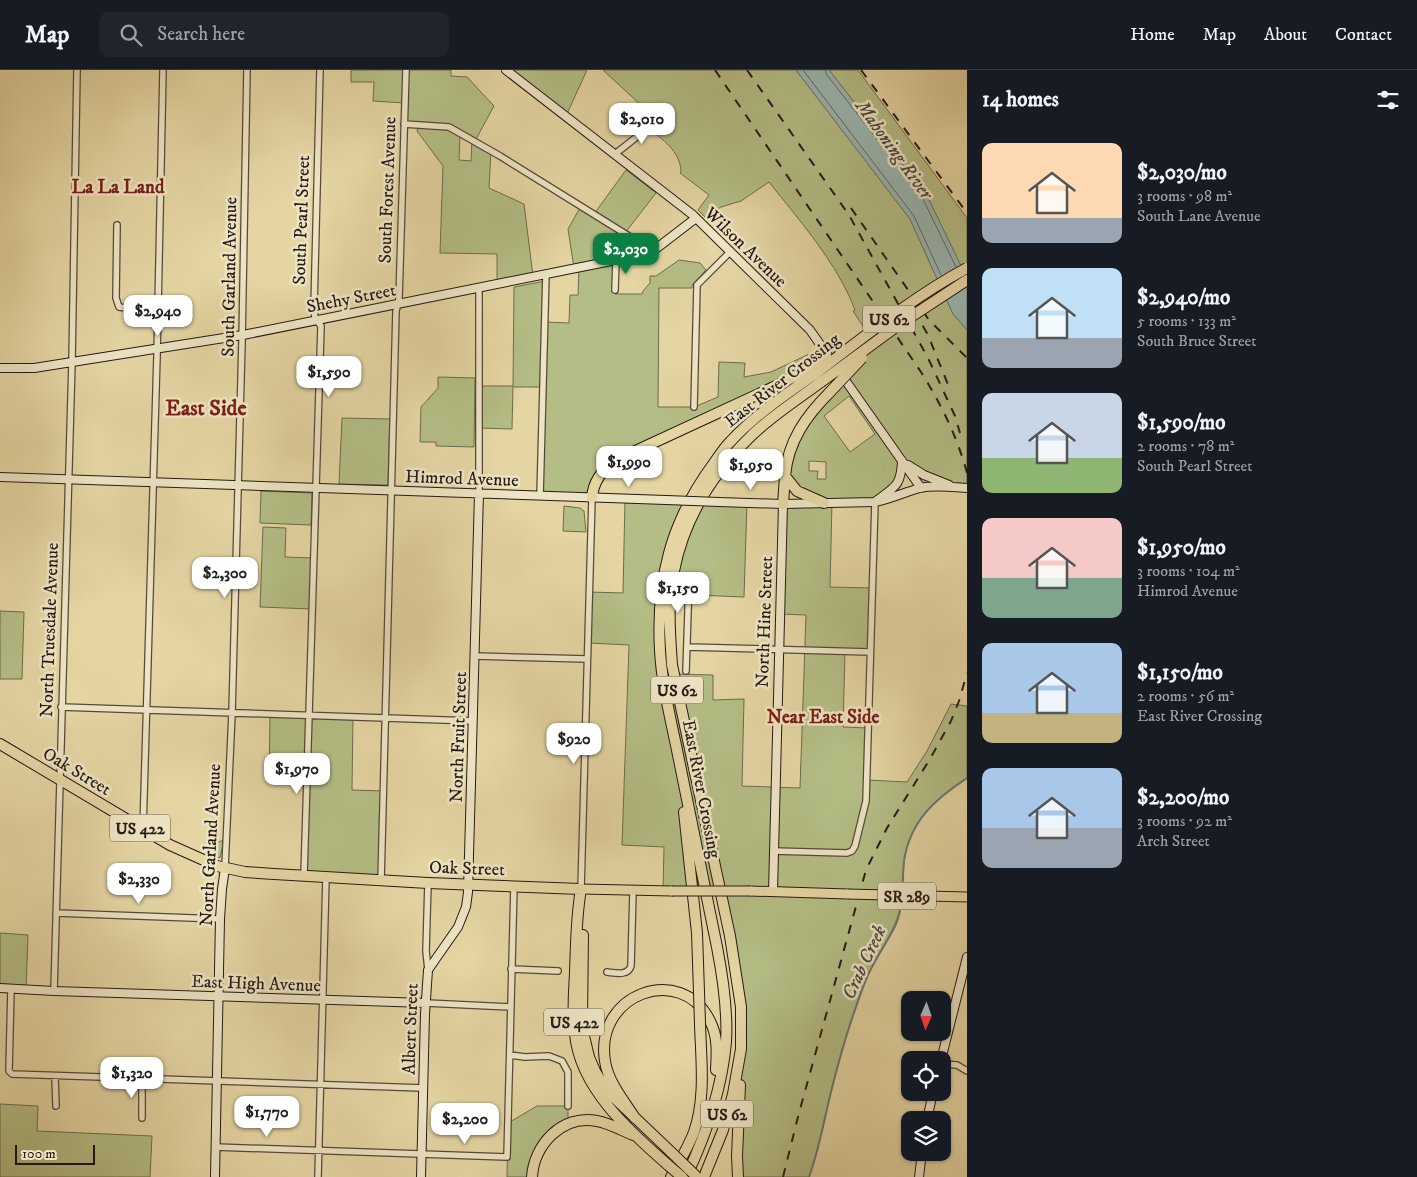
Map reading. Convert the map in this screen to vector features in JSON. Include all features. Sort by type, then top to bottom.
[{"type":"highway","name":"East River Crossing","points":[[686,1177],[700,1148],[708,1124],[720,1080],[726,1042],[725,1006],[717,947],[663,677],[659,618],[663,576],[673,538],[680,517],[695,490],[729,443],[753,421],[867,335],[944,281],[967,268]]},
{"type":"highway","name":"East River Crossing","points":[[704,1177],[723,1130],[733,1094],[741,1049],[741,1007],[736,970],[672,666],[670,634],[673,577],[682,540],[696,508],[715,477],[753,434],[816,374],[886,334],[967,280]]},
{"type":"highway","points":[[783,504],[789,452],[798,430],[811,410],[886,334]]},
{"type":"highway","points":[[592,498],[595,484],[600,475],[608,465],[616,460],[788,380],[816,374]]},
{"type":"highway","points":[[785,476],[798,492],[824,503]]},
{"type":"highway","points":[[671,1177],[691,1140],[699,1113],[701,1087],[697,933],[675,736]]},
{"type":"highway","name":"Oak Street","points":[[0,744],[170,845],[209,864],[225,868],[256,873],[381,881],[581,889]]},
{"type":"highway","name":"US 422","points":[[581,889],[584,908],[582,1020],[586,1050],[594,1071],[606,1090],[697,1177]]},
{"type":"highway","name":"US 422","points":[[581,889],[577,908],[574,1000],[576,1044],[584,1068],[596,1090],[636,1137],[682,1177]]},
{"type":"highway","points":[[635,1118],[614,1086],[606,1067],[604,1049],[606,1034],[612,1018],[625,1003],[641,994],[662,990],[691,1000],[706,1013],[714,1032],[716,1042],[715,1081],[708,1124]]},
{"type":"highway","points":[[738,1177],[741,1049]]},
{"type":"highway","points":[[532,1177],[534,1162],[540,1148],[551,1135],[568,1124],[585,1120],[597,1121],[611,1125],[636,1137]]},
{"type":"main road","name":"Wilson Avenue","points":[[506,70],[696,218],[810,330],[921,488]]},
{"type":"main road","name":"Shehy Street","points":[[0,368],[34,368],[243,335],[616,260],[653,250],[696,218]]},
{"type":"main road","points":[[902,462],[924,475],[960,487]]},
{"type":"main road","points":[[875,502],[898,484],[902,475],[902,462]]},
{"type":"main road","name":"Himrod Avenue","points":[[0,477],[783,504],[875,502],[921,488],[960,487]]},
{"type":"main road","name":"North Fruit Street","points":[[428,970],[462,920],[468,902],[479,493]]},
{"type":"main road","name":"North Hine Street","points":[[773,891],[783,504]]},
{"type":"main road","name":"North Garland Avenue","points":[[215,1177],[220,919],[225,868]]},
{"type":"main road","name":"Oak Street","points":[[581,889],[773,891],[967,897]]},
{"type":"main road","points":[[944,1051],[967,956]]},
{"type":"main road","name":"Albert Street","points":[[421,1177],[428,970]]},
{"type":"main road","name":"East High Avenue","points":[[0,988],[426,1003]]},
{"type":"main road","points":[[920,1177],[921,1161]]},
{"type":"street","name":"North Truesdale Avenue","points":[[54,991],[72,362],[77,70]]},
{"type":"street","points":[[143,829],[158,348],[163,70]]},
{"type":"street","name":"South Garland Avenue","points":[[238,485],[243,335],[247,70]]},
{"type":"street","name":"South Pearl Street","points":[[304,875],[321,326],[314,316],[320,70]]},
{"type":"street","name":"South Forest Avenue","points":[[381,881],[396,311],[399,300],[406,70]]},
{"type":"street","points":[[615,154],[657,121]]},
{"type":"street","points":[[404,124],[449,127],[653,250]]},
{"type":"street","points":[[117,225],[117,304],[119,307],[126,308],[158,304]]},
{"type":"street","points":[[694,407],[697,285],[730,251]]},
{"type":"street","points":[[616,260],[616,290]]},
{"type":"street","points":[[540,496],[546,274]]},
{"type":"street","points":[[479,288],[479,493]]},
{"type":"street","name":"North Garland Avenue","points":[[225,868],[232,713],[238,485]]},
{"type":"street","points":[[581,889],[592,498]]},
{"type":"street","points":[[773,850],[847,853],[852,851],[861,824],[866,801],[875,502]]},
{"type":"street","points":[[686,671],[689,581]]},
{"type":"street","points":[[687,647],[870,652]]},
{"type":"street","points":[[475,656],[588,659]]},
{"type":"street","points":[[61,707],[473,721]]},
{"type":"street","points":[[318,1177],[326,877]]},
{"type":"street","name":"Albert Street","points":[[428,883],[426,951],[428,970]]},
{"type":"street","points":[[216,1147],[507,1157],[514,886]]},
{"type":"street","points":[[607,972],[626,972],[630,970],[633,891]]},
{"type":"street","points":[[56,913],[220,919]]},
{"type":"street","points":[[511,969],[558,971]]},
{"type":"street","points":[[11,989],[10,1073],[423,1088]]},
{"type":"street","name":"East High Avenue","points":[[426,1003],[511,1007]]},
{"type":"street","points":[[510,1054],[549,1056],[558,1058],[565,1064],[569,1076],[568,1106]]},
{"type":"street","points":[[951,1065],[967,1071]]},
{"type":"street","points":[[55,1076],[56,1106]]},
{"type":"street","points":[[142,1079],[142,1118]]},
{"type":"green space","points":[[351,70],[451,70],[451,76],[467,77],[494,106],[475,141],[491,151],[489,188],[524,204],[533,276],[497,284],[497,254],[440,253],[443,166],[417,131],[418,125],[404,124],[405,103],[373,101],[374,82],[351,82]],"holes":[[[460,133],[472,139],[471,161],[459,160]]]},
{"type":"green space","points":[[506,70],[587,70],[566,116]]},
{"type":"green space","points":[[603,70],[796,70],[910,219],[953,314],[967,330],[967,488],[921,488],[902,462],[902,475],[875,502],[832,503],[830,587],[872,588],[870,652],[845,652],[843,727],[868,728],[867,780],[907,782],[927,751],[951,704],[967,706],[967,778],[934,803],[925,813],[911,836],[904,863],[902,899],[898,920],[871,969],[853,1016],[837,1068],[818,1149],[809,1177],[738,1177],[742,1031],[720,891],[663,891],[664,847],[622,845],[629,645],[588,643],[589,592],[623,593],[625,499],[747,502],[744,597],[671,594],[674,674],[713,675],[713,700],[744,699],[742,786],[800,788],[806,615],[779,614],[783,504],[822,503],[785,476],[793,441],[843,378],[832,361],[616,460],[592,493],[540,496],[543,387],[513,387],[512,429],[479,428],[479,386],[513,386],[514,287],[545,281],[544,322],[569,323],[570,295],[578,295],[579,268],[574,268],[568,229],[581,206],[594,214],[626,170],[656,193],[625,233],[653,251],[616,260],[615,294],[642,294],[650,283],[650,276],[656,276],[679,260],[700,263],[706,270],[692,285],[692,288],[659,288],[658,407],[694,407],[718,397],[719,362],[745,363],[744,377],[771,372],[822,348],[828,357],[868,334],[853,311],[855,310],[848,293],[828,259],[769,182],[741,201],[721,207],[705,217],[698,210],[709,195],[680,173],[680,164],[674,152],[648,128],[657,120]],"holes":[[[849,396],[875,434],[850,452],[824,416]],[[809,461],[826,462],[826,479],[817,479],[818,471],[809,471]]]},
{"type":"green space","points":[[829,70],[858,70],[967,218],[967,278],[926,194]]},
{"type":"green space","points":[[438,377],[475,378],[474,447],[436,446],[436,442],[420,442],[421,407],[438,388]]},
{"type":"green space","points":[[342,418],[390,419],[388,485],[339,484]]},
{"type":"green space","points":[[261,491],[312,493],[311,525],[260,523]]},
{"type":"green space","points":[[564,506],[580,508],[584,511],[586,532],[563,531]]},
{"type":"green space","points":[[263,527],[286,528],[285,557],[314,558],[312,609],[260,607]]},
{"type":"green space","points":[[0,611],[24,612],[22,679],[0,679]]},
{"type":"green space","points":[[270,714],[353,717],[352,790],[384,791],[381,881],[304,875],[308,784],[269,782]]},
{"type":"green space","points":[[224,840],[220,858],[205,852],[210,845]]},
{"type":"green space","points":[[0,933],[28,935],[26,990],[0,988]]},
{"type":"green space","points":[[0,1104],[38,1106],[37,1131],[152,1136],[150,1177],[0,1177]]},
{"type":"green space","points":[[537,1106],[568,1106],[568,1124],[555,1132],[532,1177],[507,1177],[508,1123]]},
{"type":"water","points":[[796,70],[829,70],[926,194],[967,278],[967,330],[953,314],[910,219]]},
{"type":"waterway","name":"Crab Creek","points":[[902,892],[907,847],[918,823],[944,794],[967,778]]},
{"type":"waterway","name":"Crab Creek","points":[[809,1177],[819,1146],[838,1064],[850,1023],[870,971],[892,932],[900,911],[902,899]]},
{"type":"railway","points":[[715,70],[921,372],[948,421],[967,473]]},
{"type":"railway","points":[[747,70],[849,215],[928,358],[955,416],[960,433]]},
{"type":"railway","points":[[861,70],[967,213]]},
{"type":"railway","points":[[851,208],[929,320],[967,358]]},
{"type":"railway","points":[[914,310],[928,335],[949,387]]},
{"type":"railway","points":[[783,1177],[866,870],[887,828],[951,721],[967,673]]},
{"type":"district","name":"La La Land","points":[[118,186]]},
{"type":"district","name":"East Side","points":[[206,407]]},
{"type":"district","name":"Near East Side","points":[[823,716]]},
{"type":"water label","name":"Mahoning River","points":[[895,149]]}]
